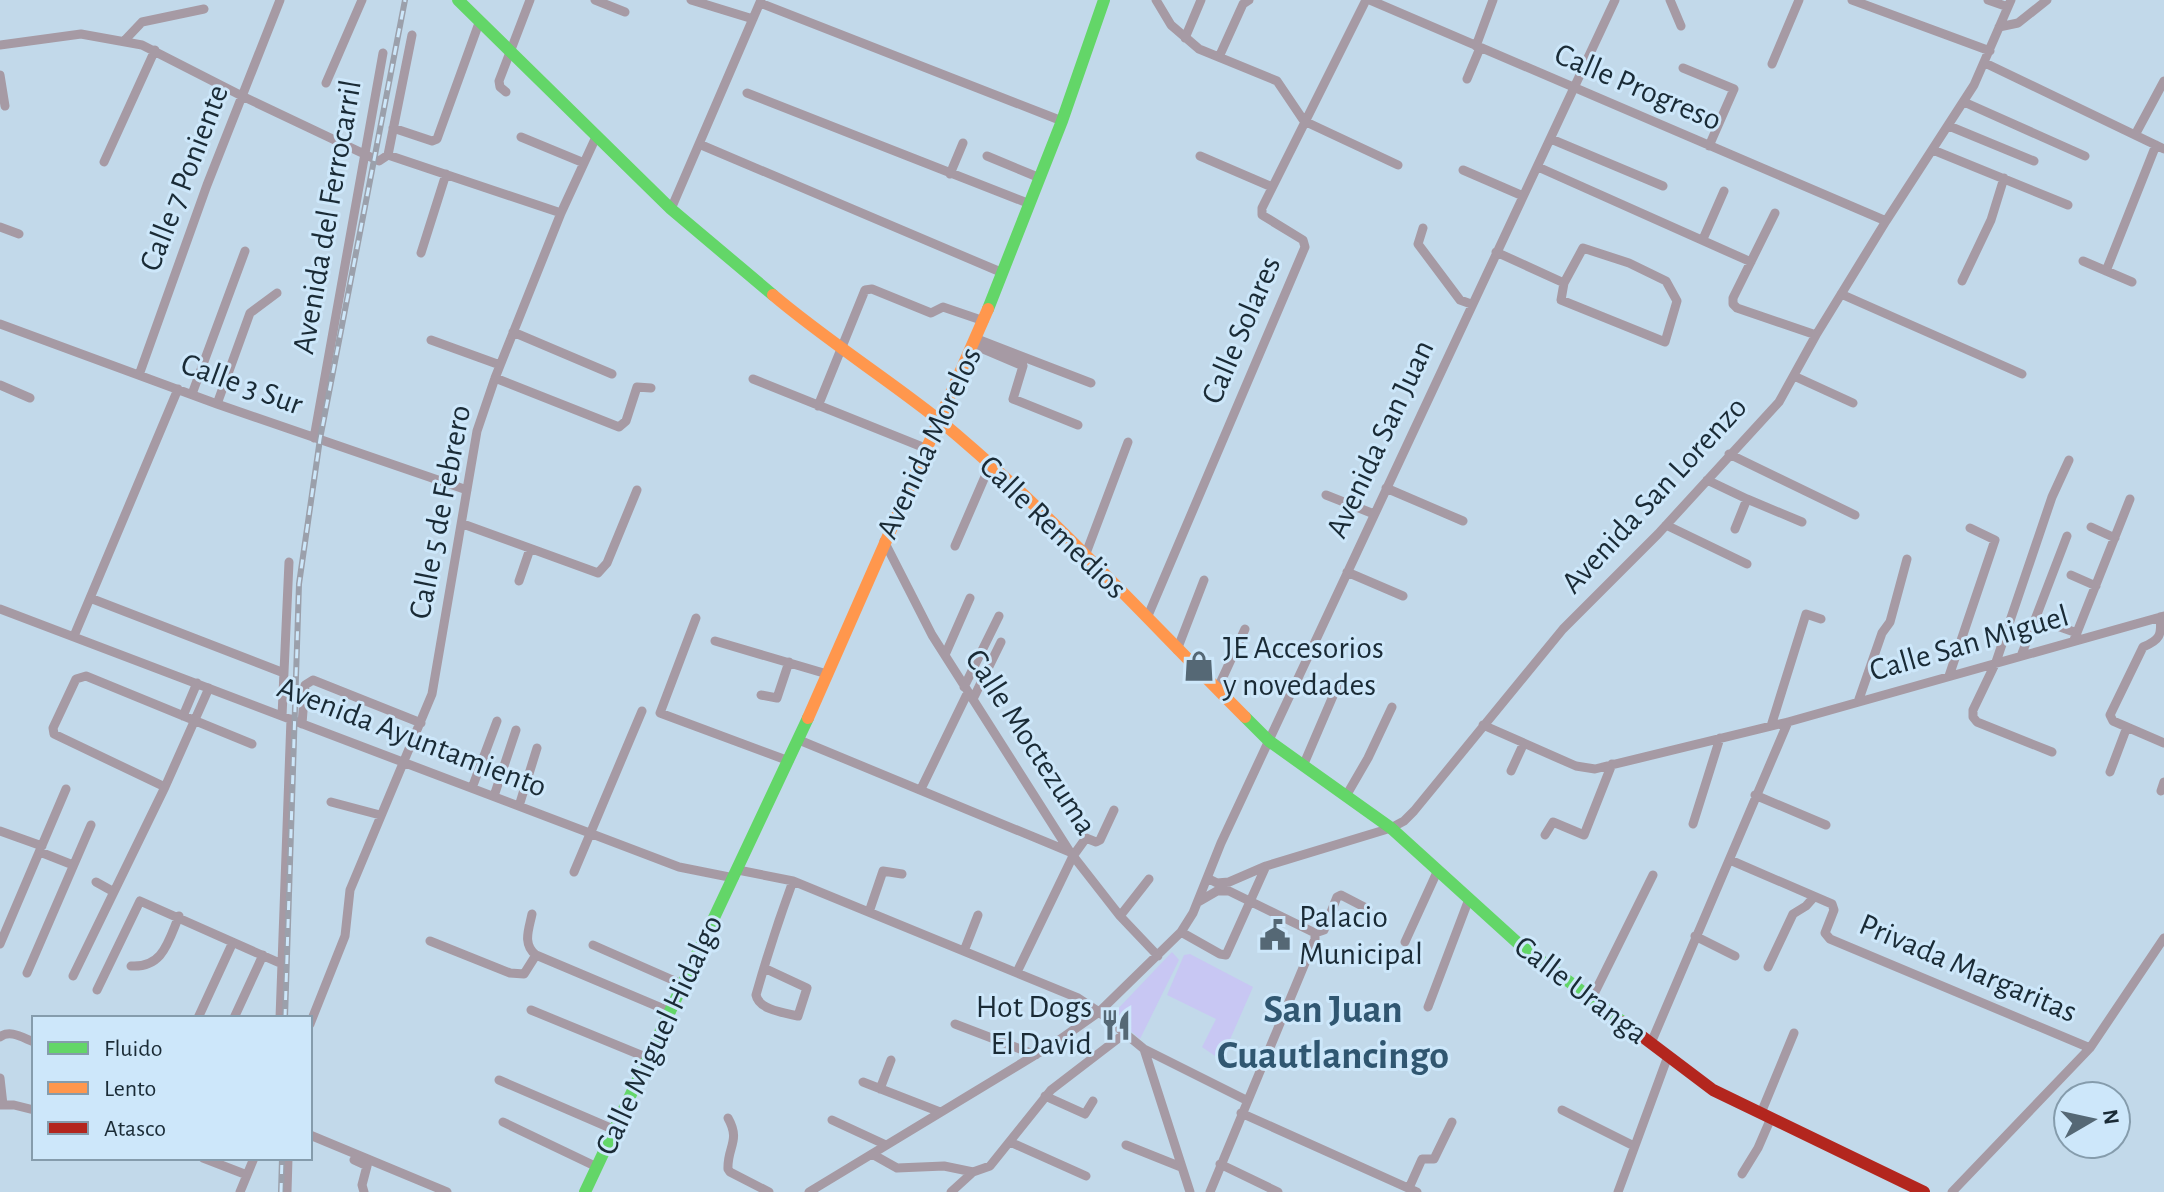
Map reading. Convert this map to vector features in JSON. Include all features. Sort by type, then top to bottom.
[{"type":"street","name":"Calle 7 Poniente","points":[[139,375],[280,0]]},
{"type":"street","points":[[326,83],[362,0]]},
{"type":"street","points":[[506,92],[499,81],[530,0]]},
{"type":"street","points":[[595,0],[625,12]]},
{"type":"street","points":[[691,0],[753,19]]},
{"type":"street","name":"Avenida Morelos","points":[[736,874],[799,740],[925,448],[984,321],[1062,121],[1104,0]]},
{"type":"street","points":[[1156,0],[1171,25],[1199,49],[1277,81],[1304,121],[1398,165]]},
{"type":"street","points":[[1185,38],[1201,0]]},
{"type":"street","points":[[1219,57],[1243,4],[1249,0]]},
{"type":"street","name":"Calle Progreso","points":[[1368,0],[1886,221]]},
{"type":"street","name":"Calle Solares","points":[[1147,618],[1305,247],[1303,240],[1262,215],[1262,208],[1368,0]]},
{"type":"street","points":[[1467,79],[1493,0]]},
{"type":"street","points":[[1670,0],[1681,26]]},
{"type":"street","points":[[1772,64],[1799,0]]},
{"type":"street","points":[[1852,0],[1990,51]]},
{"type":"street","points":[[1988,0],[2010,4]]},
{"type":"street","points":[[1999,27],[2018,23],[2047,0]]},
{"type":"street","name":"Avenida San Juan","points":[[809,1192],[1036,1055],[1099,1012],[1181,932],[1198,902],[1471,304],[1575,89],[1611,1]]},
{"type":"street","name":"Calle Remedios","points":[[462,2],[479,23],[671,209],[761,286],[938,420],[990,465],[1269,741]]},
{"type":"street","points":[[671,209],[760,2],[1062,121]]},
{"type":"street","name":"Avenida San Lorenzo","points":[[1207,878],[1222,884],[1266,866],[1391,828],[1414,811],[1563,629],[1666,525],[1779,402],[1886,221],[1964,102],[1985,63],[2010,4]]},
{"type":"street","points":[[124,41],[142,22],[204,9]]},
{"type":"street","points":[[393,128],[432,141],[437,139],[479,23]]},
{"type":"street","points":[[0,45],[67,35],[124,41],[155,50],[242,96],[379,161],[388,155],[412,35]]},
{"type":"street","points":[[104,162],[155,50]]},
{"type":"street","name":"Avenida del Ferrocarril","points":[[314,438],[383,53]]},
{"type":"street","points":[[1985,63],[2160,147],[2106,271]]},
{"type":"street","points":[[1683,68],[1734,89],[1709,146]]},
{"type":"street","points":[[0,75],[5,106]]},
{"type":"street","points":[[2135,135],[2164,81]]},
{"type":"street","points":[[747,93],[1030,204]]},
{"type":"street","points":[[1964,102],[2085,156]]},
{"type":"street","points":[[1949,126],[2034,161]]},
{"type":"street","points":[[521,137],[584,163]]},
{"type":"street","name":"Calle 5 de Febrero","points":[[312,1019],[345,936],[350,890],[432,694],[477,431],[561,213],[596,137]]},
{"type":"street","points":[[1551,139],[1663,186]]},
{"type":"street","points":[[950,174],[963,143]]},
{"type":"street","points":[[699,144],[1003,273]]},
{"type":"street","points":[[1933,150],[2068,205]]},
{"type":"street","points":[[388,155],[561,213]]},
{"type":"street","points":[[987,156],[1040,178]]},
{"type":"street","points":[[1200,156],[1272,187]]},
{"type":"street","points":[[1538,167],[1751,262]]},
{"type":"street","points":[[1463,170],[1523,196]]},
{"type":"street","points":[[421,253],[446,174]]},
{"type":"street","points":[[1962,281],[1991,220],[2004,178]]},
{"type":"street","points":[[1703,239],[1724,191]]},
{"type":"street","points":[[1775,213],[1733,298],[1733,304],[1816,335]]},
{"type":"street","points":[[0,227],[19,234]]},
{"type":"street","points":[[1423,228],[1418,244],[1460,300],[1471,304]]},
{"type":"street","points":[[1583,248],[1629,263],[1666,281],[1677,301],[1665,342],[1563,302],[1560,297],[1564,283],[1583,248]]},
{"type":"street","points":[[192,394],[245,251]]},
{"type":"street","points":[[1496,252],[1564,283]]},
{"type":"street","points":[[2083,261],[2132,282]]},
{"type":"street","points":[[818,406],[862,294],[869,289],[931,313],[943,307],[984,321]]},
{"type":"street","points":[[217,404],[250,313],[277,293]]},
{"type":"street","points":[[1841,294],[2022,374]]},
{"type":"street","name":"Calle 3 Sur","points":[[0,324],[217,404],[467,490]]},
{"type":"street","points":[[513,332],[612,374]]},
{"type":"street","points":[[431,340],[500,365]]},
{"type":"street","points":[[975,342],[1091,383]]},
{"type":"street","points":[[975,342],[1023,366],[1013,399],[1078,425]]},
{"type":"street","points":[[1794,376],[1853,403]]},
{"type":"street","points":[[495,378],[619,427],[624,425],[635,390],[639,387],[651,388]]},
{"type":"street","points":[[753,379],[925,448]]},
{"type":"street","points":[[0,385],[30,398]]},
{"type":"street","points":[[74,636],[178,389]]},
{"type":"street","points":[[1085,556],[1128,442]]},
{"type":"street","points":[[1729,454],[1855,515]]},
{"type":"street","points":[[2052,752],[1977,722],[1973,710],[1996,662],[2052,497],[2069,460]]},
{"type":"street","points":[[955,546],[990,465]]},
{"type":"street","points":[[1707,480],[1802,522]]},
{"type":"street","points":[[1386,488],[1463,521]]},
{"type":"street","points":[[463,524],[598,573],[607,563],[637,490]]},
{"type":"street","points":[[1326,495],[1374,514]]},
{"type":"street","points":[[1735,529],[1747,499]]},
{"type":"street","points":[[2043,621],[2076,637],[2130,499]]},
{"type":"street","points":[[1666,525],[1747,564]]},
{"type":"street","points":[[2091,527],[2115,538]]},
{"type":"street","points":[[1949,676],[1995,540],[1970,528]]},
{"type":"street","points":[[2021,656],[2067,536]]},
{"type":"street","name":"Calle Moctezuma","points":[[884,541],[945,655],[1071,854],[1120,916],[1158,956]]},
{"type":"street","points":[[519,581],[530,549]]},
{"type":"street","points":[[1858,702],[1882,633],[1890,622],[1907,559]]},
{"type":"street","points":[[280,1016],[286,717],[284,673],[289,562]]},
{"type":"street","points":[[1347,572],[1403,596]]},
{"type":"street","points":[[2071,575],[2096,586]]},
{"type":"street","points":[[1177,650],[1204,580]]},
{"type":"street","points":[[90,598],[284,673]]},
{"type":"street","points":[[945,655],[970,598]]},
{"type":"street","name":"Avenida Ayuntamiento","points":[[0,609],[679,867],[793,881],[1078,998],[1144,1049],[1246,1100]]},
{"type":"street","points":[[1771,726],[1806,614],[1821,619]]},
{"type":"street","points":[[921,789],[968,693],[999,616]]},
{"type":"street","points":[[2162,616],[2161,634],[2156,642],[2143,647],[2110,715],[2113,721],[2164,743]]},
{"type":"street","name":"Calle San Miguel","points":[[1483,725],[1576,766],[1595,769],[1788,722],[2021,656],[2076,637],[2162,616]]},
{"type":"street","points":[[696,618],[660,713],[789,761]]},
{"type":"street","points":[[1217,690],[1245,629]]},
{"type":"street","points":[[715,641],[827,674]]},
{"type":"street","points":[[968,693],[1001,642]]},
{"type":"street","points":[[761,695],[777,698],[789,662]]},
{"type":"street","points":[[165,787],[54,734],[53,728],[79,677],[86,676],[252,744]]},
{"type":"street","points":[[302,724],[305,685],[313,680],[421,723]]},
{"type":"street","points":[[1303,766],[1339,682]]},
{"type":"street","points":[[183,716],[197,683]]},
{"type":"street","points":[[73,976],[165,787],[209,688]]},
{"type":"street","points":[[1346,796],[1392,707]]},
{"type":"street","points":[[574,872],[642,711]]},
{"type":"street","points":[[472,788],[497,721]]},
{"type":"street","points":[[1651,1043],[1788,722]]},
{"type":"street","points":[[2110,772],[2127,727]]},
{"type":"street","points":[[494,796],[516,730]]},
{"type":"street","points":[[1693,824],[1720,738]]},
{"type":"street","points":[[799,740],[1071,854]]},
{"type":"street","name":"Calle Uranga","points":[[1269,741],[1391,828],[1520,945],[1713,1090],[1924,1192]]},
{"type":"street","points":[[1511,771],[1523,745]]},
{"type":"street","points":[[519,806],[537,748]]},
{"type":"street","points":[[1545,835],[1553,822],[1584,835],[1612,764]]},
{"type":"street","points":[[0,944],[66,789]]},
{"type":"street","points":[[1755,795],[1826,825]]},
{"type":"street","points":[[331,802],[380,815]]},
{"type":"street","points":[[1017,972],[1071,854],[1086,838],[1096,842],[1100,840],[1114,810]]},
{"type":"street","points":[[27,973],[91,825]]},
{"type":"street","points":[[0,831],[73,865]]},
{"type":"street","points":[[1730,860],[1814,897],[1793,914],[1768,967]]},
{"type":"street","points":[[1181,932],[1226,955],[1266,866]]},
{"type":"street","points":[[869,912],[883,871],[886,869],[902,874]]},
{"type":"street","points":[[1405,942],[1437,872]]},
{"type":"street","name":"Calle Miguel Hidalgo","points":[[585,1192],[736,874]]},
{"type":"street","points":[[1592,998],[1653,875]]},
{"type":"street","points":[[1120,916],[1149,879]]},
{"type":"street","points":[[764,968],[807,988],[798,1016],[757,1002],[756,995],[775,929],[793,881]]},
{"type":"street","points":[[96,882],[114,892]]},
{"type":"street","points":[[1198,902],[1217,891],[1229,891],[1315,933],[1324,930],[1337,897],[1341,895],[1368,909]]},
{"type":"street","name":"Privada Margaritas","points":[[1814,897],[1834,906],[1826,936],[2090,1048]]},
{"type":"street","points":[[1428,1007],[1469,899]]},
{"type":"street","points":[[97,990],[137,903],[144,901],[282,964]]},
{"type":"street","points":[[532,914],[527,940],[529,949],[536,955],[671,1012]]},
{"type":"street","points":[[964,951],[978,915]]},
{"type":"street","points":[[131,966],[145,966],[156,959],[166,948],[179,916]]},
{"type":"street","points":[[1210,1192],[1315,933]]},
{"type":"street","points":[[1695,936],[1735,956]]},
{"type":"street","points":[[1952,1192],[2090,1048],[2164,938]]},
{"type":"street","points":[[430,941],[510,973],[524,974],[536,955]]},
{"type":"street","points":[[199,1016],[233,942]]},
{"type":"street","points":[[593,945],[684,985]]},
{"type":"street","points":[[235,1016],[263,955]]},
{"type":"street","points":[[531,1010],[648,1058]]},
{"type":"street","points":[[955,1024],[1036,1055]]},
{"type":"street","points":[[0,1037],[12,1033],[32,1041]]},
{"type":"street","points":[[1742,1174],[1758,1148],[1794,1033]]},
{"type":"street","points":[[951,1192],[973,1172],[990,1166],[1045,1096],[1065,1077],[1124,1034]]},
{"type":"street","points":[[1144,1049],[1190,1192]]},
{"type":"street","points":[[1618,1192],[1668,1056]]},
{"type":"street","points":[[880,1089],[891,1060]]},
{"type":"street","points":[[0,1078],[1,1105],[32,1110]]},
{"type":"street","points":[[499,1080],[615,1130]]},
{"type":"street","points":[[863,1082],[940,1112]]},
{"type":"street","points":[[1045,1096],[1082,1114],[1087,1114],[1093,1101]]},
{"type":"street","points":[[1562,1110],[1634,1146]]},
{"type":"street","points":[[1241,1113],[1413,1190],[1422,1159],[1434,1159],[1452,1122]]},
{"type":"street","points":[[728,1118],[735,1139],[727,1162],[728,1169],[769,1192]]},
{"type":"street","points":[[832,1120],[886,1145]]},
{"type":"street","points":[[503,1122],[597,1167]]},
{"type":"street","points":[[312,1136],[447,1192]]},
{"type":"street","points":[[1010,1142],[1086,1176]]},
{"type":"street","points":[[312,1143],[367,1166],[362,1185],[364,1192]]},
{"type":"street","points":[[1126,1145],[1181,1167]]},
{"type":"street","points":[[872,1154],[897,1168],[944,1166],[973,1172]]},
{"type":"street","points":[[208,1160],[247,1175]]},
{"type":"street","points":[[240,1192],[253,1160]]},
{"type":"street","points":[[287,1192],[288,1160]]},
{"type":"street","points":[[1220,1164],[1278,1192]]},
{"type":"shaded area","points":[[1172,952],[1179,960],[1140,1039],[1112,1015]]},
{"type":"shaded area","points":[[1190,954],[1253,987],[1221,1060],[1202,1047],[1216,1019],[1167,995],[1184,955]]},
{"type":"railway","points":[[285,1016],[299,584],[320,439],[405,0]]},
{"type":"railway","points":[[281,1192],[282,1160]]},
{"type":"traffic: fast","points":[[458,0],[671,209],[773,295]]},
{"type":"traffic: fast","points":[[988,309],[1062,121],[1104,0]]},
{"type":"traffic: fast","points":[[1245,717],[1269,741],[1391,828],[1520,945],[1623,1022]]},
{"type":"traffic: fast","points":[[585,1192],[808,718]]},
{"type":"traffic: slow","points":[[773,295],[919,404],[979,454],[1057,527],[1245,717]]},
{"type":"traffic: slow","points":[[808,718],[988,309]]},
{"type":"traffic: jam","points":[[1623,1022],[1713,1090],[1924,1192]]},
{"type":"place","name":"JE Accesorios y novedades","points":[[1199,666]]},
{"type":"place","name":"Palacio Municipal","points":[[1275,935]]},
{"type":"place","name":"Hot Dogs El David","points":[[1116,1025]]},
{"type":"district","name":"San Juan Cuautlancingo","points":[[1333,1033]]}]
